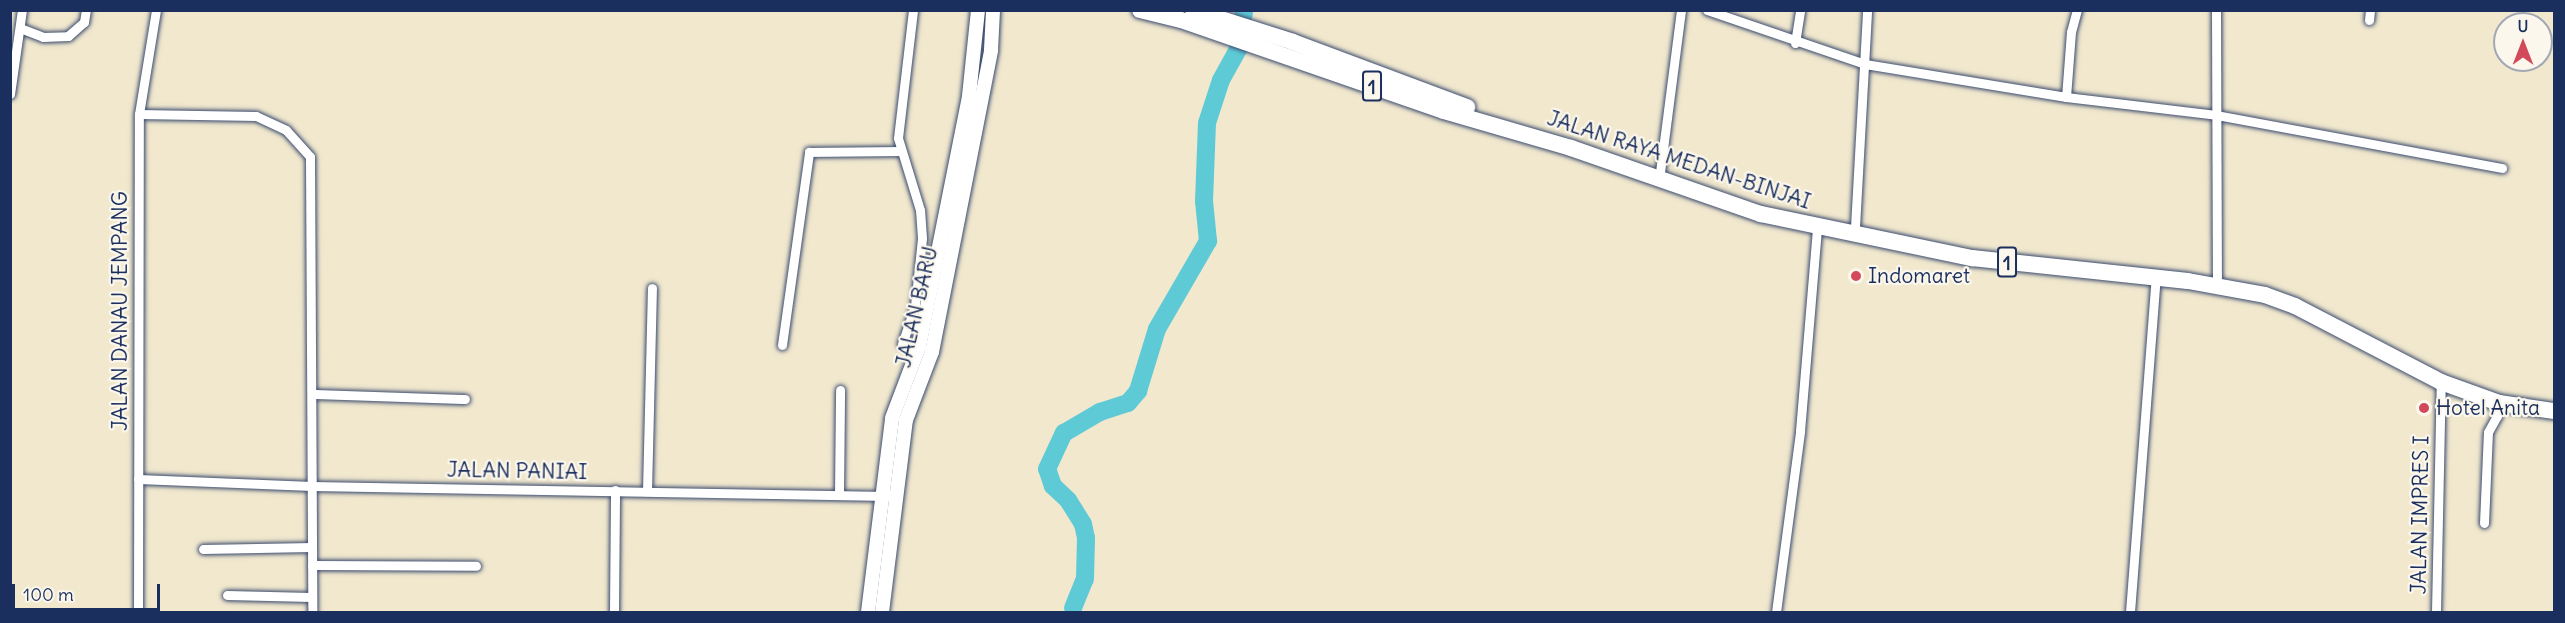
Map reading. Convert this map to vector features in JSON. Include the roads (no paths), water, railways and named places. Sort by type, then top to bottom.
[{"type":"highway","name":"JALAN RAYA MEDAN-BINJAI","points":[[1140,10],[1210,23],[1763,206],[1855,227],[1874,236],[2039,267],[2218,281],[2295,306],[2441,382],[2499,403],[2554,411]]},
{"type":"highway","name":"JALAN RAYA MEDAN-BINJAI","points":[[1194,10],[1210,23]]},
{"type":"highway","name":"JALAN RAYA MEDAN-BINJAI","points":[[1291,49],[1706,197],[1817,228],[2218,281],[2298,298],[2445,374],[2512,398],[2554,402]]},
{"type":"street","points":[[10,94],[22,10]]},
{"type":"street","points":[[20,28],[43,37],[68,36],[84,22],[86,10]]},
{"type":"street","name":"JALAN DANAU JEMPANG","points":[[138,612],[139,114],[156,10]]},
{"type":"street","points":[[902,344],[927,292],[920,210],[899,151],[913,10]]},
{"type":"street","name":"JALAN BARU","points":[[868,612],[889,496],[906,420],[932,352],[927,292],[969,96],[978,10]]},
{"type":"street","name":"JALAN BARU","points":[[927,292],[991,50],[993,10]]},
{"type":"street","points":[[1660,172],[1681,10]]},
{"type":"street","points":[[1707,10],[1795,43],[1865,64],[2066,97],[2216,115],[2502,168]]},
{"type":"street","points":[[1795,43],[1800,10]]},
{"type":"street","points":[[1855,227],[1867,10]]},
{"type":"street","points":[[2066,97],[2071,32],[2077,10]]},
{"type":"street","points":[[2216,10],[2218,281]]},
{"type":"street","points":[[139,114],[256,116],[286,130],[304,147],[312,167],[312,612]]},
{"type":"street","points":[[782,345],[809,152],[899,151]]},
{"type":"street","points":[[1776,612],[1800,432],[1817,228]]},
{"type":"street","points":[[2130,612],[2156,277]]},
{"type":"street","points":[[647,491],[652,288]]},
{"type":"street","name":"JALAN IMPRES I","points":[[2436,612],[2441,382]]},
{"type":"street","points":[[839,494],[840,390]]},
{"type":"street","points":[[312,394],[465,399]]},
{"type":"street","points":[[2484,523],[2487,432],[2497,416],[2499,403]]},
{"type":"street","name":"JALAN PANIAI","points":[[138,478],[312,486],[889,496]]},
{"type":"street","points":[[614,612],[615,490]]},
{"type":"street","name":"JALAN BARU","points":[[882,612],[889,496]]},
{"type":"street","points":[[203,549],[312,547]]},
{"type":"street","points":[[312,565],[477,566]]},
{"type":"street","points":[[227,595],[311,597]]},
{"type":"waterway","points":[[1073,608],[1085,579],[1086,538],[1083,524],[1068,500],[1053,486],[1047,469],[1064,433],[1100,412],[1128,403],[1138,391],[1157,329],[1208,241],[1204,201],[1207,123],[1221,80],[1239,47],[1244,10]]},
{"type":"waterway","points":[[1071,612],[1073,608]]},
{"type":"place","name":"Indomaret","points":[[1856,276]]},
{"type":"place","name":"Hotel Anita","points":[[2424,408]]}]
